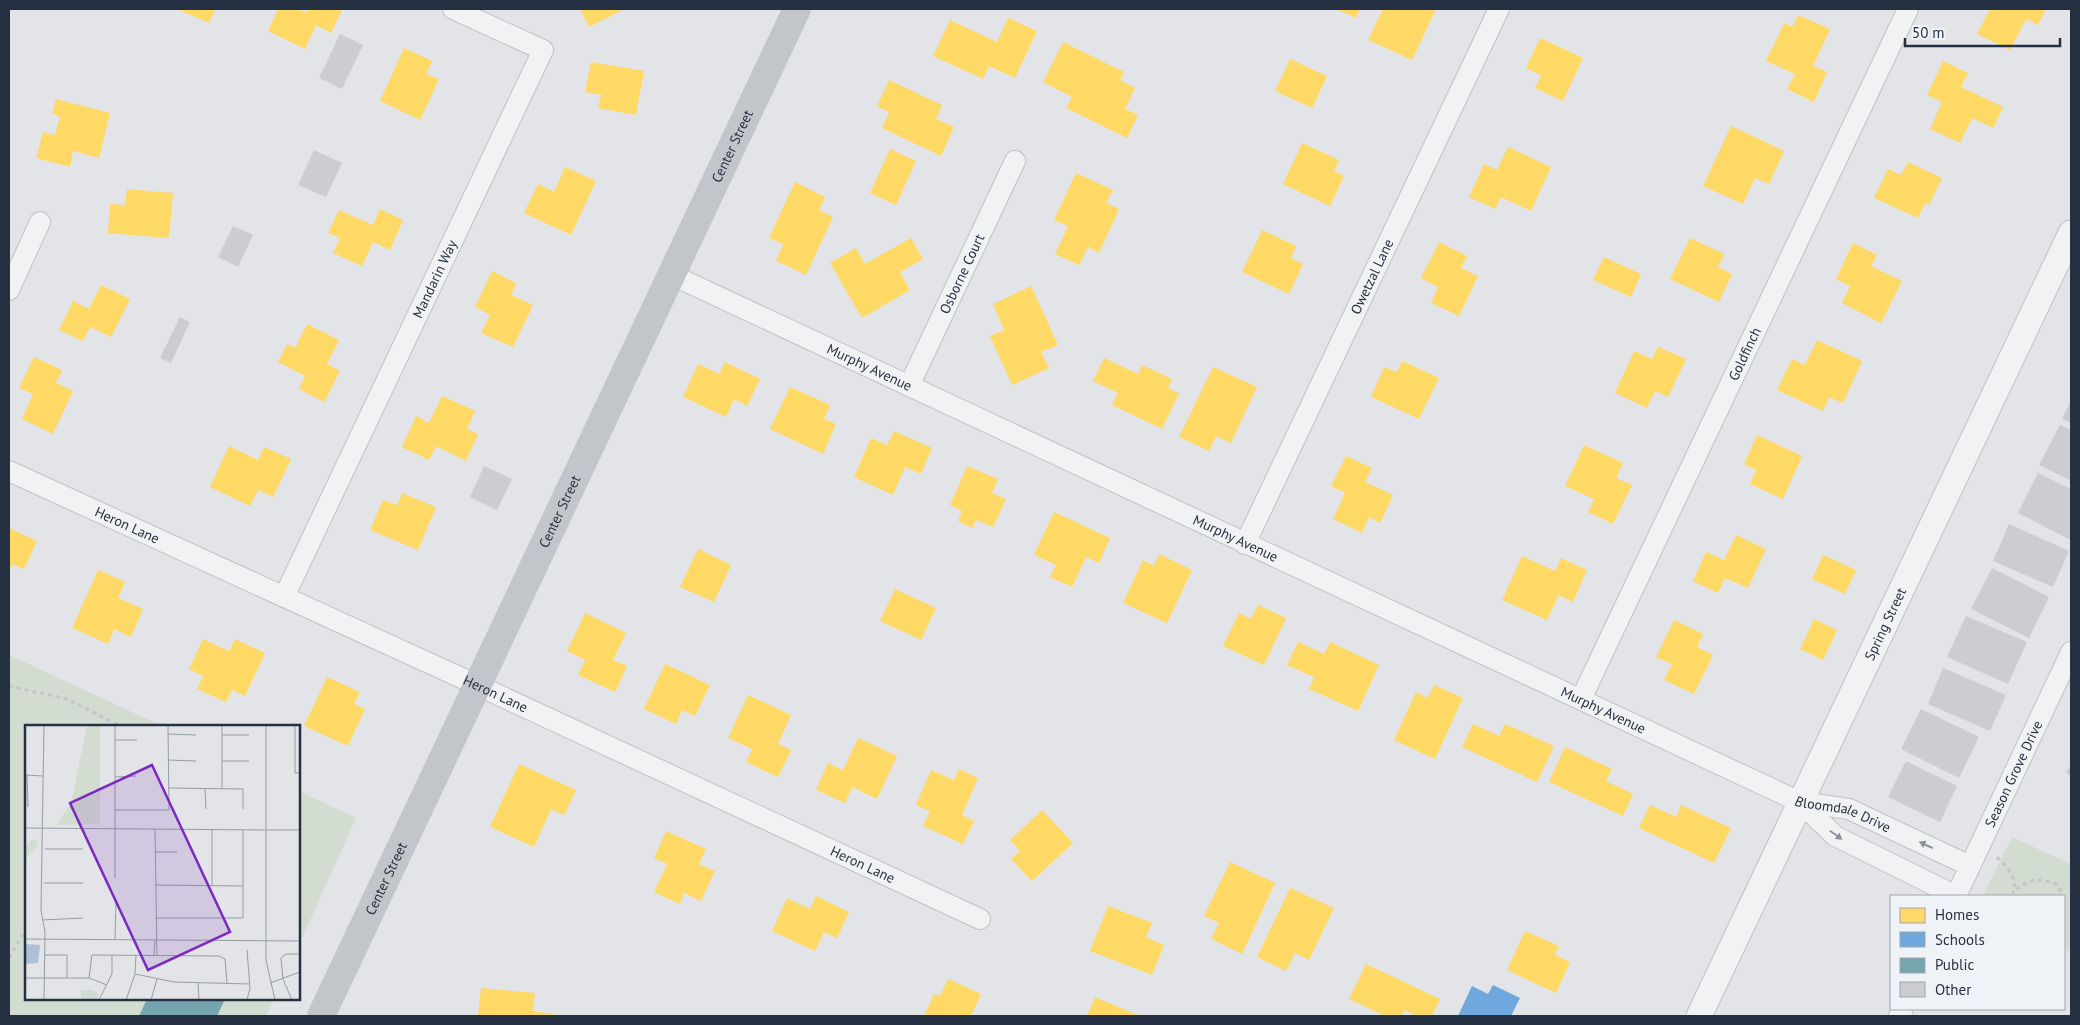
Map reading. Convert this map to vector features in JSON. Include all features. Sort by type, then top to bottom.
[{"type":"main road","name":"Center Street","points":[[320,1016],[797,9]]},
{"type":"street","name":"Mandarin Way","points":[[284,597],[544,50],[453,9]]},
{"type":"street","name":"Owetzal Lane","points":[[1245,544],[1499,9]]},
{"type":"street","name":"Goldfinch","points":[[1581,699],[1908,9]]},
{"type":"street","name":"Osborne Court","points":[[909,386],[1015,161]]},
{"type":"street","points":[[9,290],[40,222]]},
{"type":"street","name":"Spring Street","points":[[1699,1016],[2071,233]]},
{"type":"street","name":"Murphy Avenue","points":[[672,275],[1800,802]]},
{"type":"street","name":"Heron Lane","points":[[9,471],[477,685],[980,919]]},
{"type":"street","name":"Season Grove Drive","points":[[1956,895],[2071,652]]},
{"type":"street","name":"Bloomdale Drive","points":[[1800,802],[1849,809],[1974,857]]},
{"type":"street","name":"Bloomdale Drive","points":[[1800,802],[1835,836],[1954,895]]},
{"type":"path","points":[[9,686],[67,699],[118,725]]},
{"type":"path","points":[[1974,857],[1998,857],[2012,873],[2016,889]]},
{"type":"path","points":[[2013,895],[2016,889],[2026,882],[2040,879],[2057,884],[2062,895]]},
{"type":"path","points":[[9,958],[25,931]]},
{"type":"shaded area","points":[[9,655],[160,725],[25,725],[25,1000],[274,1000],[266,1016],[9,1016]]},
{"type":"shaded area","points":[[300,791],[356,818],[300,943]]},
{"type":"shaded area","points":[[2012,837],[2071,864],[2071,947],[2065,956],[2065,895],[1983,895]]},
{"type":"building: Homes","points":[[177,9],[215,9],[209,23]]},
{"type":"building: Homes","points":[[278,9],[297,9],[306,13],[308,9],[342,10],[331,33],[316,25],[305,49],[268,31]]},
{"type":"building: Homes","points":[[580,9],[624,9],[589,27]]},
{"type":"building: Homes","points":[[1336,9],[1360,9],[1356,18]]},
{"type":"building: Homes","points":[[1383,9],[1431,9],[1435,11],[1412,60],[1368,40]]},
{"type":"building: Homes","points":[[1990,9],[2046,9],[2038,25],[2026,19],[2010,50],[1977,34]]},
{"type":"building: Homes","points":[[1798,15],[1830,29],[1813,66],[1827,72],[1814,102],[1787,89],[1795,74],[1766,61],[1784,23],[1792,27]]},
{"type":"building: Homes","points":[[1008,18],[1037,31],[1015,78],[989,66],[983,79],[933,56],[950,20],[997,42]]},
{"type":"building: Homes","points":[[1540,38],[1583,58],[1563,101],[1535,88],[1541,75],[1526,68]]},
{"type":"building: Homes","points":[[1063,42],[1124,72],[1120,80],[1135,88],[1125,109],[1138,115],[1127,138],[1066,108],[1072,97],[1043,82]]},
{"type":"building: Homes","points":[[404,48],[432,61],[426,74],[439,79],[420,120],[380,101]]},
{"type":"building: Homes","points":[[1290,59],[1327,76],[1312,108],[1275,91]]},
{"type":"building: Homes","points":[[1943,61],[1968,73],[1961,87],[2003,107],[1993,128],[1972,118],[1960,143],[1930,129],[1942,102],[1927,95]]},
{"type":"building: Homes","points":[[591,62],[644,71],[636,115],[598,108],[601,95],[585,92]]},
{"type":"building: Homes","points":[[889,80],[942,105],[936,119],[954,127],[941,156],[882,128],[889,112],[877,106]]},
{"type":"building: Homes","points":[[56,99],[110,113],[99,158],[73,151],[70,167],[36,158],[43,132],[55,135],[60,116],[52,114]]},
{"type":"building: Homes","points":[[1731,126],[1784,151],[1769,184],[1755,178],[1743,204],[1703,186]]},
{"type":"building: Homes","points":[[1302,143],[1339,160],[1334,171],[1344,176],[1330,206],[1283,184]]},
{"type":"building: Homes","points":[[1508,147],[1551,167],[1531,211],[1501,197],[1495,209],[1469,197],[1484,164],[1497,170]]},
{"type":"building: Homes","points":[[890,149],[916,161],[896,205],[870,193]]},
{"type":"building: Homes","points":[[1908,162],[1942,178],[1929,205],[1925,203],[1918,218],[1874,198],[1888,169],[1901,175]]},
{"type":"building: Homes","points":[[565,167],[596,181],[571,235],[524,213],[538,184],[554,192]]},
{"type":"building: Homes","points":[[1076,173],[1113,190],[1106,203],[1119,209],[1099,253],[1088,247],[1079,265],[1055,254],[1068,226],[1054,220]]},
{"type":"building: Homes","points":[[795,182],[825,197],[819,210],[833,217],[806,275],[776,261],[783,244],[769,238]]},
{"type":"building: Homes","points":[[127,189],[173,193],[169,238],[108,233],[110,204],[125,205]]},
{"type":"building: Homes","points":[[380,209],[403,220],[390,250],[373,242],[362,266],[333,253],[340,238],[328,233],[339,210],[373,225]]},
{"type":"building: Homes","points":[[1262,230],[1296,246],[1291,258],[1303,264],[1289,294],[1242,272]]},
{"type":"building: Homes","points":[[911,238],[923,259],[900,272],[910,290],[862,318],[830,263],[856,248],[865,264]]},
{"type":"building: Homes","points":[[1690,238],[1724,254],[1718,267],[1732,274],[1719,302],[1670,279]]},
{"type":"building: Homes","points":[[1439,242],[1467,256],[1461,268],[1478,276],[1459,316],[1431,303],[1438,287],[1421,278]]},
{"type":"building: Homes","points":[[1853,243],[1877,255],[1871,266],[1902,281],[1881,323],[1842,303],[1850,286],[1836,279]]},
{"type":"building: Homes","points":[[1604,257],[1641,274],[1631,297],[1593,280]]},
{"type":"building: Homes","points":[[492,271],[516,283],[511,295],[533,305],[513,347],[481,333],[490,315],[475,307]]},
{"type":"building: Homes","points":[[101,285],[130,299],[111,337],[90,327],[83,341],[59,330],[73,301],[89,309]]},
{"type":"building: Homes","points":[[1031,286],[1058,345],[1041,352],[1049,368],[1012,385],[990,336],[1004,330],[993,304]]},
{"type":"building: Homes","points":[[307,324],[339,340],[327,364],[340,371],[324,402],[299,389],[305,376],[278,362],[287,344],[295,348]]},
{"type":"building: Homes","points":[[1817,340],[1862,361],[1843,403],[1829,397],[1823,411],[1777,390],[1792,359],[1805,365]]},
{"type":"building: Homes","points":[[1658,347],[1686,359],[1668,397],[1655,391],[1647,408],[1615,393],[1634,351],[1652,359]]},
{"type":"building: Homes","points":[[34,357],[62,370],[56,383],[73,391],[53,434],[22,419],[33,394],[19,388]]},
{"type":"building: Homes","points":[[1104,358],[1138,374],[1142,365],[1172,379],[1168,388],[1179,393],[1162,429],[1112,405],[1118,393],[1093,381]]},
{"type":"building: Homes","points":[[1402,361],[1439,378],[1419,419],[1371,397],[1384,367],[1397,372]]},
{"type":"building: Homes","points":[[725,362],[760,379],[747,406],[734,399],[726,417],[683,397],[698,364],[719,374]]},
{"type":"building: Homes","points":[[1213,367],[1257,387],[1231,443],[1216,436],[1209,451],[1179,437]]},
{"type":"building: Homes","points":[[790,387],[830,405],[824,419],[836,424],[823,454],[770,429]]},
{"type":"building: Homes","points":[[442,396],[475,411],[467,429],[478,434],[466,461],[436,446],[429,460],[402,447],[416,416],[429,423]]},
{"type":"building: Homes","points":[[894,431],[932,448],[921,474],[905,467],[893,495],[854,477],[871,438],[887,445]]},
{"type":"building: Homes","points":[[1757,435],[1802,456],[1783,499],[1750,484],[1756,470],[1744,464]]},
{"type":"building: Homes","points":[[1584,445],[1623,463],[1616,478],[1632,485],[1613,524],[1588,512],[1594,499],[1565,486]]},
{"type":"building: Homes","points":[[229,446],[258,460],[264,447],[291,459],[273,497],[258,490],[250,506],[210,487]]},
{"type":"building: Homes","points":[[1346,456],[1372,468],[1365,482],[1393,495],[1380,523],[1369,517],[1362,533],[1333,519],[1345,493],[1331,486]]},
{"type":"building: Homes","points":[[967,466],[998,479],[992,493],[1006,499],[993,527],[976,520],[972,528],[958,521],[962,511],[950,505]]},
{"type":"building: Homes","points":[[402,493],[436,507],[418,550],[370,530],[383,500],[397,505]]},
{"type":"building: Homes","points":[[1054,512],[1110,538],[1099,563],[1086,557],[1072,587],[1050,577],[1056,565],[1034,555]]},
{"type":"building: Homes","points":[[9,528],[37,541],[24,569],[12,564],[9,572]]},
{"type":"building: Homes","points":[[1736,535],[1766,549],[1748,588],[1725,578],[1718,593],[1693,581],[1706,552],[1724,560]]},
{"type":"building: Homes","points":[[698,549],[731,565],[714,602],[680,587]]},
{"type":"building: Homes","points":[[1159,554],[1192,570],[1167,623],[1123,603],[1143,560],[1154,566]]},
{"type":"building: Homes","points":[[1823,555],[1856,570],[1845,594],[1812,579]]},
{"type":"building: Homes","points":[[1522,556],[1555,571],[1561,558],[1587,570],[1573,602],[1559,595],[1547,620],[1502,600]]},
{"type":"building: Homes","points":[[98,570],[125,582],[118,598],[143,609],[131,637],[114,629],[108,644],[72,628]]},
{"type":"building: Homes","points":[[895,589],[936,608],[921,640],[880,621]]},
{"type":"building: Homes","points":[[1258,605],[1286,618],[1264,665],[1223,646],[1239,613],[1251,619]]},
{"type":"building: Homes","points":[[585,613],[626,633],[613,660],[627,666],[615,692],[578,675],[585,660],[567,651]]},
{"type":"building: Homes","points":[[1814,619],[1837,630],[1823,660],[1800,649]]},
{"type":"building: Homes","points":[[1674,620],[1703,634],[1697,647],[1713,655],[1694,694],[1664,680],[1672,664],[1656,657]]},
{"type":"building: Homes","points":[[203,639],[229,651],[235,639],[265,653],[245,696],[232,690],[226,702],[197,689],[203,676],[189,669]]},
{"type":"building: Homes","points":[[1298,642],[1324,654],[1330,642],[1379,665],[1358,711],[1309,689],[1314,677],[1287,665]]},
{"type":"building: Homes","points":[[665,664],[710,685],[695,716],[682,710],[676,724],[644,709]]},
{"type":"building: Homes","points":[[327,677],[360,692],[354,704],[365,709],[348,746],[304,726]]},
{"type":"building: Homes","points":[[1434,685],[1463,698],[1435,759],[1394,740],[1416,692],[1428,698]]},
{"type":"building: Homes","points":[[748,695],[791,715],[778,744],[791,750],[778,777],[746,762],[752,749],[728,738]]},
{"type":"building: Homes","points":[[1473,724],[1499,736],[1505,724],[1554,746],[1537,782],[1462,747]]},
{"type":"building: Homes","points":[[858,738],[897,756],[877,799],[852,787],[845,803],[816,790],[828,763],[843,770]]},
{"type":"building: Homes","points":[[1565,747],[1612,769],[1606,781],[1633,794],[1623,816],[1549,782]]},
{"type":"building: Homes","points":[[519,764],[576,790],[564,815],[551,809],[534,847],[490,827]]},
{"type":"building: Homes","points":[[959,769],[978,778],[962,815],[974,821],[963,844],[923,826],[930,811],[916,805],[931,770],[954,780]]},
{"type":"building: Homes","points":[[1650,805],[1676,817],[1681,805],[1731,828],[1714,863],[1639,828]]},
{"type":"building: Homes","points":[[1042,810],[1073,843],[1032,881],[1011,859],[1020,851],[1010,840]]},
{"type":"building: Homes","points":[[666,831],[706,849],[699,864],[715,871],[701,901],[684,893],[680,904],[654,892],[667,864],[654,858]]},
{"type":"building: Homes","points":[[1230,862],[1275,883],[1242,954],[1211,939],[1219,923],[1204,916]]},
{"type":"building: Homes","points":[[1290,888],[1334,908],[1309,960],[1295,953],[1286,971],[1257,957]]},
{"type":"building: Homes","points":[[816,896],[849,912],[837,938],[824,932],[815,951],[772,931],[787,898],[810,909]]},
{"type":"building: Homes","points":[[1108,906],[1152,923],[1146,937],[1164,945],[1152,975],[1090,951]]},
{"type":"building: Homes","points":[[1525,931],[1559,946],[1555,955],[1570,962],[1556,993],[1507,970]]},
{"type":"building: Homes","points":[[1366,964],[1440,999],[1432,1016],[1417,1016],[1404,1010],[1401,1016],[1385,1016],[1349,999]]},
{"type":"building: Homes","points":[[948,979],[981,994],[971,1016],[924,1016],[934,994],[940,996]]},
{"type":"building: Homes","points":[[481,988],[535,993],[533,1011],[553,1014],[553,1016],[478,1016]]},
{"type":"building: Homes","points":[[1095,997],[1140,1016],[1087,1016]]},
{"type":"building: Schools","points":[[1493,985],[1520,998],[1511,1016],[1458,1016],[1472,986],[1488,994]]},
{"type":"building: Public","points":[[147,1000],[225,1000],[217,1016],[139,1016]]},
{"type":"building: Other","points":[[340,34],[363,45],[342,89],[319,78]]},
{"type":"building: Other","points":[[314,150],[342,163],[326,197],[298,185]]},
{"type":"building: Other","points":[[233,226],[253,235],[238,267],[218,257]]},
{"type":"building: Other","points":[[180,317],[190,322],[171,363],[160,358]]},
{"type":"building: Other","points":[[2071,400],[2071,423],[2062,419]]},
{"type":"building: Other","points":[[2060,425],[2071,430],[2071,481],[2039,465]]},
{"type":"building: Other","points":[[484,466],[512,479],[497,510],[470,497]]},
{"type":"building: Other","points":[[2038,473],[2071,489],[2071,540],[2018,513]]},
{"type":"building: Other","points":[[2009,524],[2069,551],[2053,587],[1993,561]]},
{"type":"building: Other","points":[[1992,568],[2049,597],[2029,638],[1971,609]]},
{"type":"building: Other","points":[[1966,616],[2027,642],[2008,684],[1947,657]]},
{"type":"building: Other","points":[[1943,668],[2006,695],[1990,731],[1928,704]]},
{"type":"building: Other","points":[[1921,709],[1979,737],[1959,778],[1901,749]]},
{"type":"building: Other","points":[[1906,761],[1957,786],[1940,822],[1888,797]]},
{"type":"building: Other","points":[[2071,765],[2071,777],[2066,772]]}]
